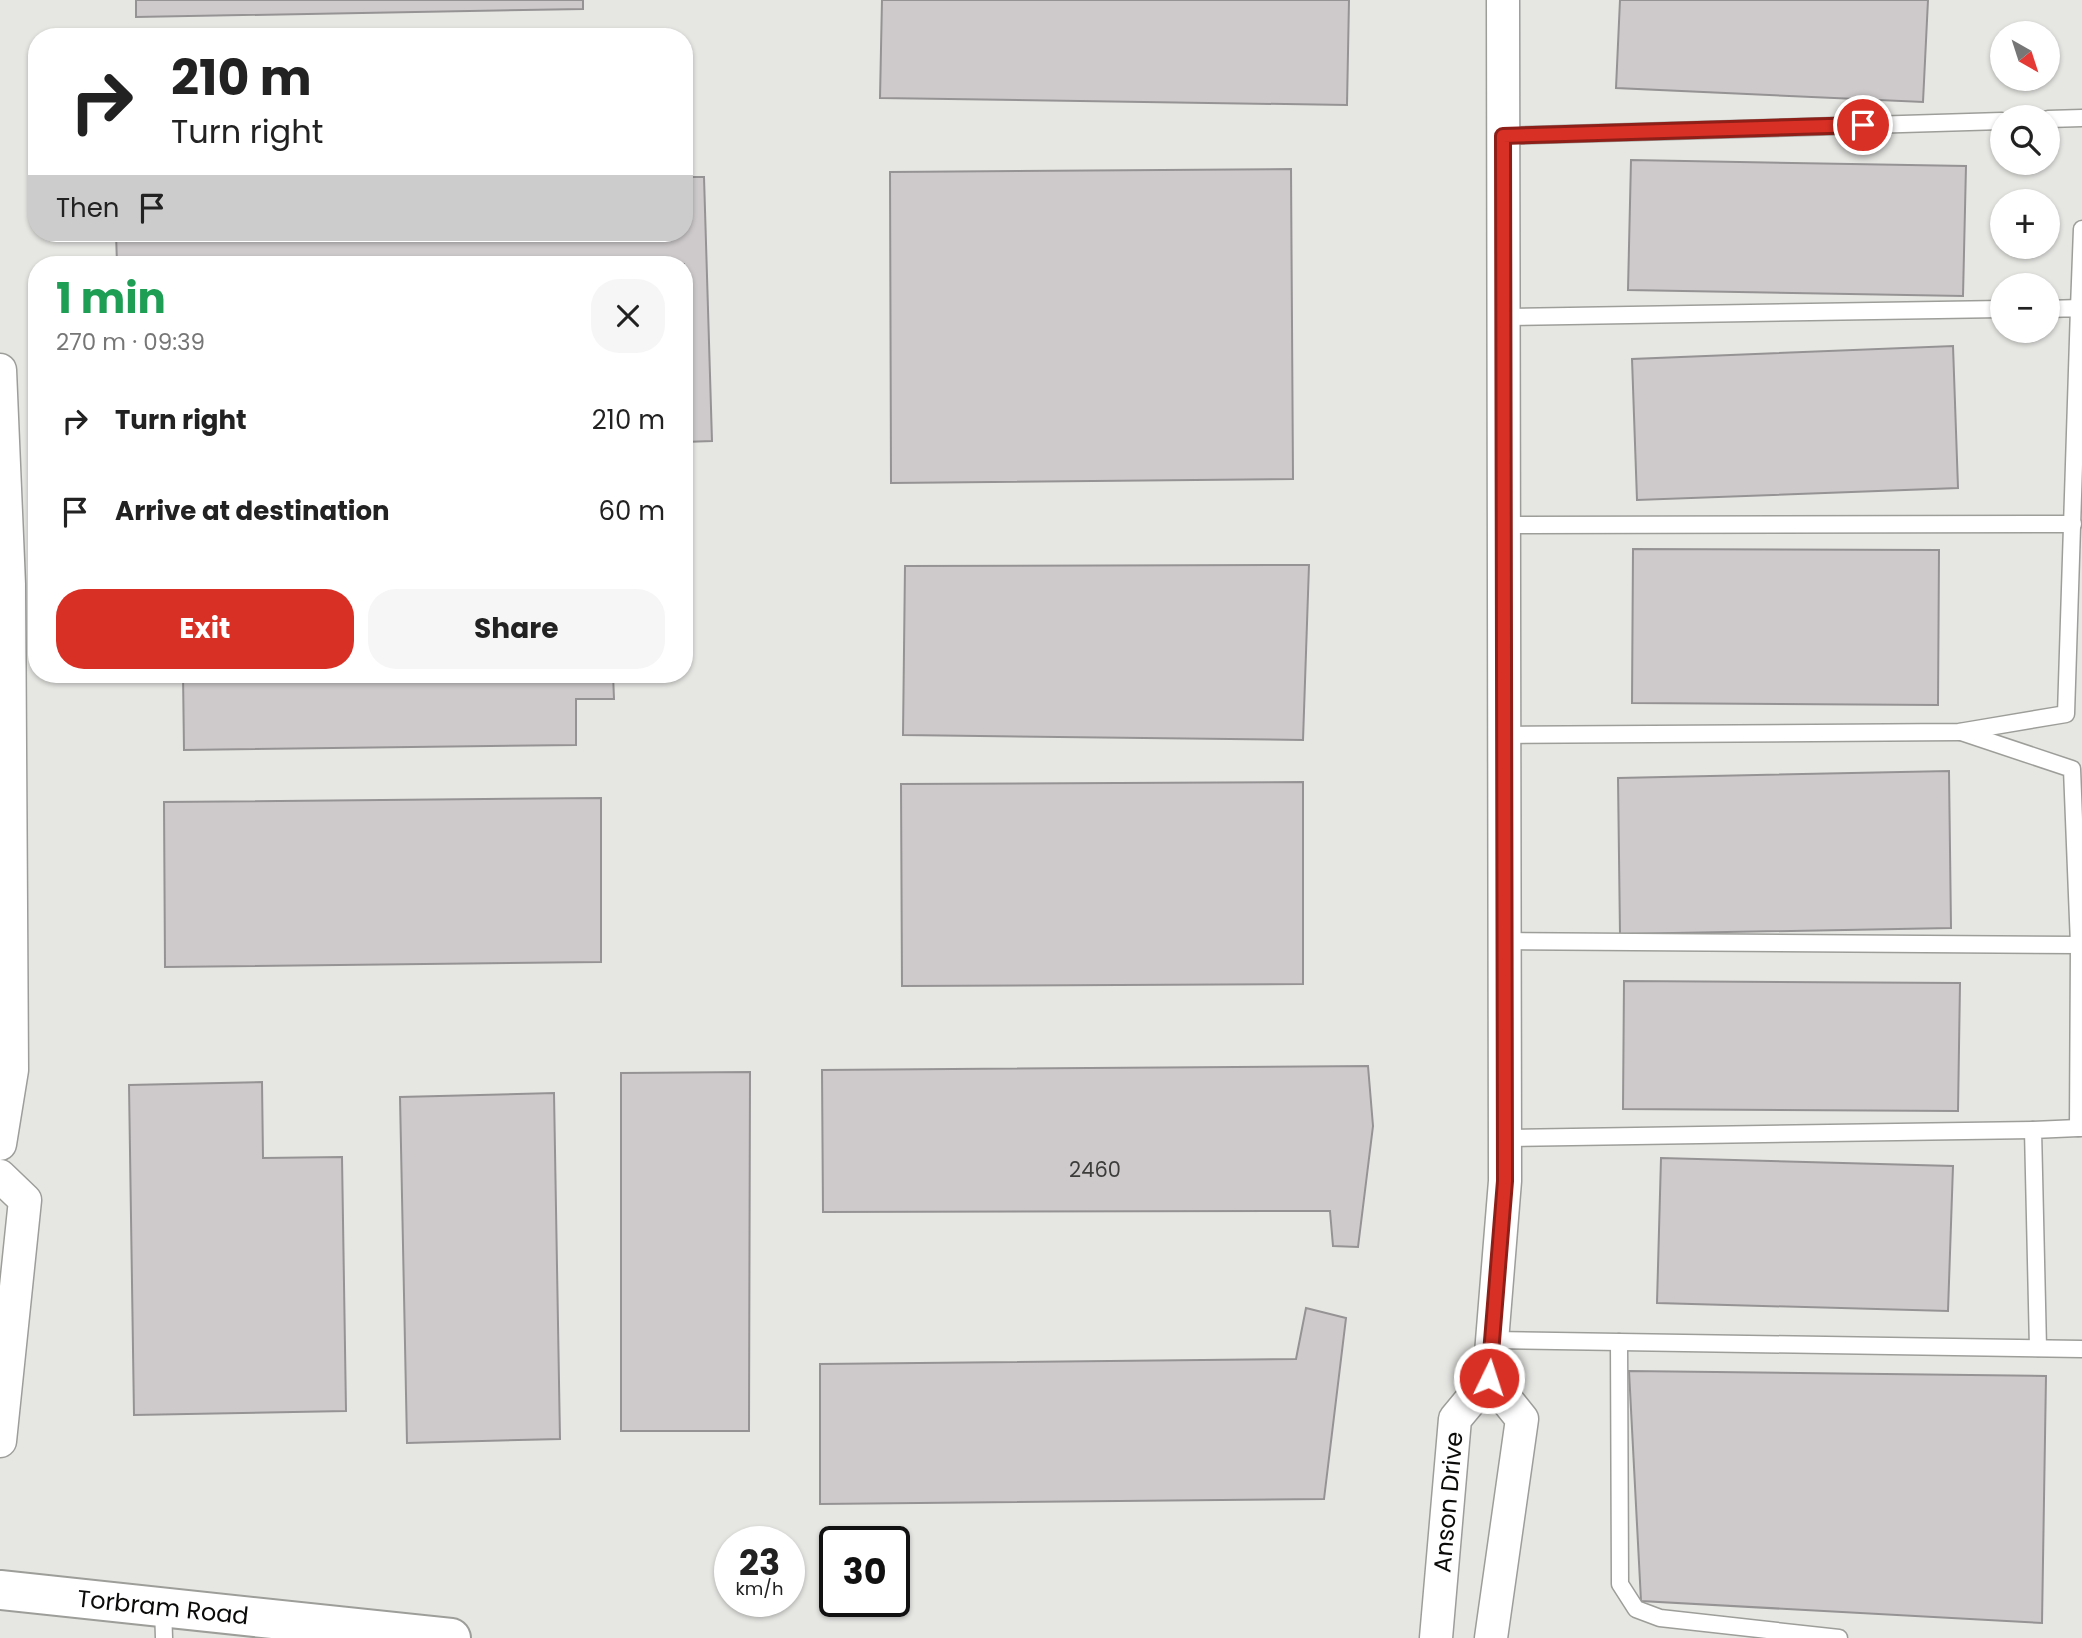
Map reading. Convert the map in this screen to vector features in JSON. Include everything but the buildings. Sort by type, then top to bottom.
[{"type":"main road","name":"Torbram Road","points":[[0,1590],[164,1623],[452,1638]]},
{"type":"street","points":[[1491,1638],[1521,1419],[1489,1378],[1505,1181],[1503,0]]},
{"type":"street","points":[[0,370],[9,584],[12,1059],[0,1144]]},
{"type":"street","points":[[0,1175],[25,1199],[0,1441]]},
{"type":"street","name":"Anson Drive","points":[[1436,1638],[1455,1419],[1489,1378]]},
{"type":"lane","points":[[2060,119],[2082,118]]},
{"type":"lane","points":[[1503,136],[1990,121]]},
{"type":"lane","points":[[1504,736],[1959,732],[2066,714],[2082,229]]},
{"type":"lane","points":[[2060,309],[2079,308]]},
{"type":"lane","points":[[1503,317],[1990,309]]},
{"type":"lane","points":[[1504,525],[2073,524]]},
{"type":"lane","points":[[1505,1138],[2080,1128],[2080,944],[2072,769],[1959,732]]},
{"type":"lane","points":[[1504,941],[2080,944]]},
{"type":"lane","points":[[2033,1130],[2038,1348]]},
{"type":"lane","points":[[1492,1340],[2082,1349]]},
{"type":"lane","points":[[1619,1342],[1620,1584],[1636,1609],[1660,1618],[1839,1638]]},
{"type":"route","points":[[1489,1378],[1505,1181],[1503,136],[1863,125]]}]
